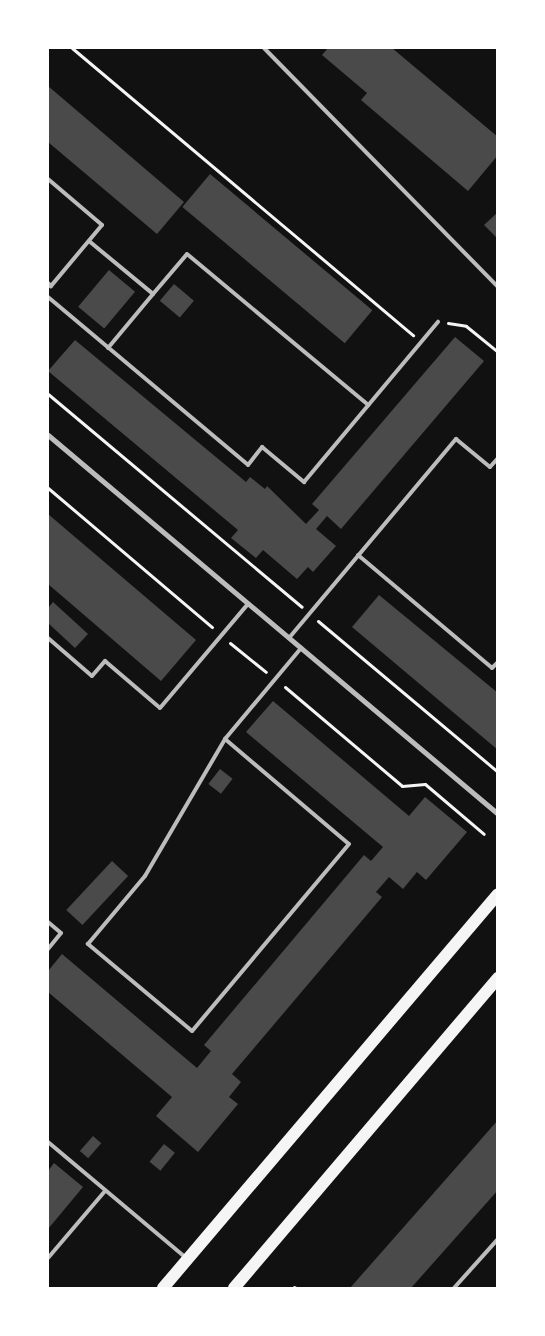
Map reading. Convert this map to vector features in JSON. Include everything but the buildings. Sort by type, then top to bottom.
[{"type":"main road","points":[[163,1288],[498,894]]},
{"type":"main road","points":[[234,1288],[498,978]]},
{"type":"street","points":[[48,435],[498,814]]},
{"type":"lane","points":[[264,48],[498,287]]},
{"type":"lane","points":[[48,179],[102,225],[49,284],[48,290]]},
{"type":"lane","points":[[89,241],[153,294]]},
{"type":"lane","points":[[108,348],[187,254],[368,405]]},
{"type":"lane","points":[[48,297],[248,464],[262,447],[304,482],[438,322]]},
{"type":"lane","points":[[289,638],[308,613],[456,439],[490,467],[498,458]]},
{"type":"lane","points":[[358,555],[492,668],[498,662]]},
{"type":"lane","points":[[48,638],[92,676],[106,662],[160,708],[248,604]]},
{"type":"lane","points":[[225,738],[348,844],[192,1031],[88,944],[144,876],[225,738],[301,648]]},
{"type":"lane","points":[[48,922],[61,934],[48,949]]},
{"type":"lane","points":[[48,1142],[188,1260]]},
{"type":"lane","points":[[48,1258],[105,1191]]},
{"type":"lane","points":[[454,1288],[498,1239]]},
{"type":"path","points":[[72,48],[421,342]]},
{"type":"path","points":[[438,322],[466,326],[498,352]]},
{"type":"path","points":[[48,394],[498,772]]},
{"type":"path","points":[[48,488],[402,786],[425,784],[484,834]]}]
